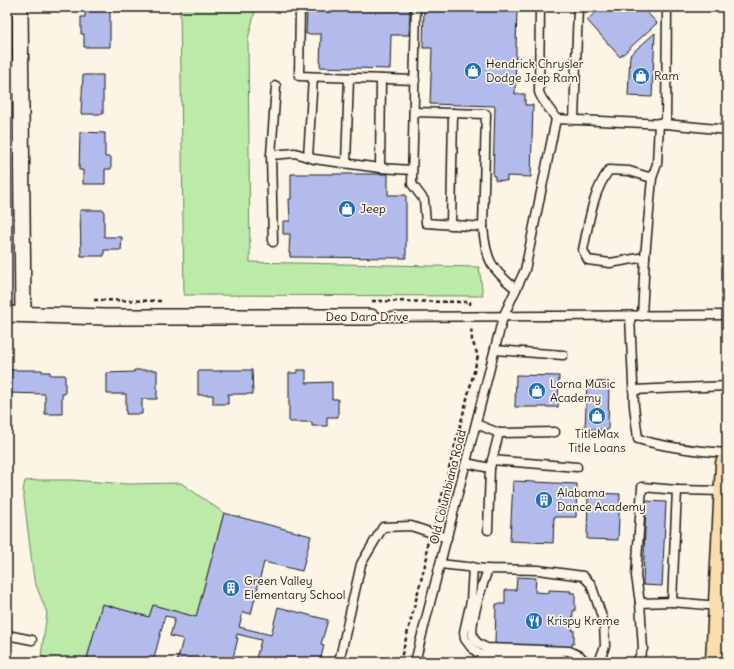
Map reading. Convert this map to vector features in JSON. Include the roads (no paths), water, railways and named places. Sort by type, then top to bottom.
[{"type":"main road","points":[[717,662],[726,522],[727,464]]},
{"type":"street","points":[[20,7],[13,50],[23,314]]},
{"type":"street","name":"Deo Dara Drive","points":[[7,314],[105,317],[371,317]]},
{"type":"lane","points":[[300,7],[299,76],[415,80]]},
{"type":"lane","points":[[416,7],[412,184],[424,200],[426,223],[483,227]]},
{"type":"lane","points":[[540,7],[539,92],[542,100],[548,106],[556,119],[663,123],[727,130]]},
{"type":"lane","points":[[574,120],[578,7]]},
{"type":"lane","points":[[642,316],[645,257],[652,178],[657,164],[663,123],[667,7]]},
{"type":"lane","points":[[308,157],[313,77]]},
{"type":"lane","points":[[346,163],[349,78]]},
{"type":"lane","points":[[380,168],[381,79]]},
{"type":"lane","points":[[273,242],[271,155],[276,86]]},
{"type":"lane","points":[[414,112],[486,114],[483,227],[490,262],[500,276],[516,289]]},
{"type":"lane","points":[[451,225],[453,113]]},
{"type":"lane","name":"Old Columbiana Road","points":[[415,662],[503,317],[525,270],[556,119]]},
{"type":"lane","points":[[271,155],[295,153],[308,157],[380,168],[412,170]]},
{"type":"lane","points":[[645,257],[610,263],[588,260],[583,250],[600,183],[609,170],[629,171],[652,178]]},
{"type":"lane","name":"Deo Dara Drive","points":[[371,317],[727,315]]},
{"type":"lane","points":[[630,316],[633,390],[638,439],[681,449],[727,453]]},
{"type":"lane","points":[[495,350],[564,355]]},
{"type":"lane","points":[[633,390],[727,386]]},
{"type":"lane","points":[[476,424],[499,433],[554,432]]},
{"type":"lane","points":[[488,530],[491,464],[499,433]]},
{"type":"lane","points":[[466,463],[577,467]]},
{"type":"lane","points":[[637,662],[643,649],[640,603],[636,576],[642,487],[677,490],[726,491]]},
{"type":"lane","points":[[672,602],[677,490]]},
{"type":"lane","points":[[339,662],[360,564],[383,527],[411,526],[447,538]]},
{"type":"lane","points":[[440,564],[488,569],[538,570],[583,576],[590,584],[599,604],[604,623],[605,646],[599,662]]},
{"type":"lane","points":[[473,567],[471,601],[464,632],[465,639],[471,647],[480,654],[559,658],[574,662]]},
{"type":"lane","points":[[488,569],[480,594],[472,629],[473,638],[479,644],[487,648],[569,651],[580,656],[586,662]]},
{"type":"lane","points":[[640,603],[672,602],[720,606]]},
{"type":"lane","points":[[7,635],[32,640]]},
{"type":"place","name":"Hendrick Chrysler Dodge Jeep Ram","points":[[473,71]]},
{"type":"place","name":"Ram","points":[[641,76]]},
{"type":"place","name":"Jeep","points":[[347,209]]},
{"type":"place","name":"Lorna Music Academy","points":[[537,391]]},
{"type":"place","name":"TitleMax Title Loans","points":[[597,416]]},
{"type":"place","name":"Alabama Dance Academy","points":[[544,500]]},
{"type":"place","name":"Green Valley Elementary School","points":[[231,588]]},
{"type":"place","name":"Krispy Kreme","points":[[534,621]]}]
